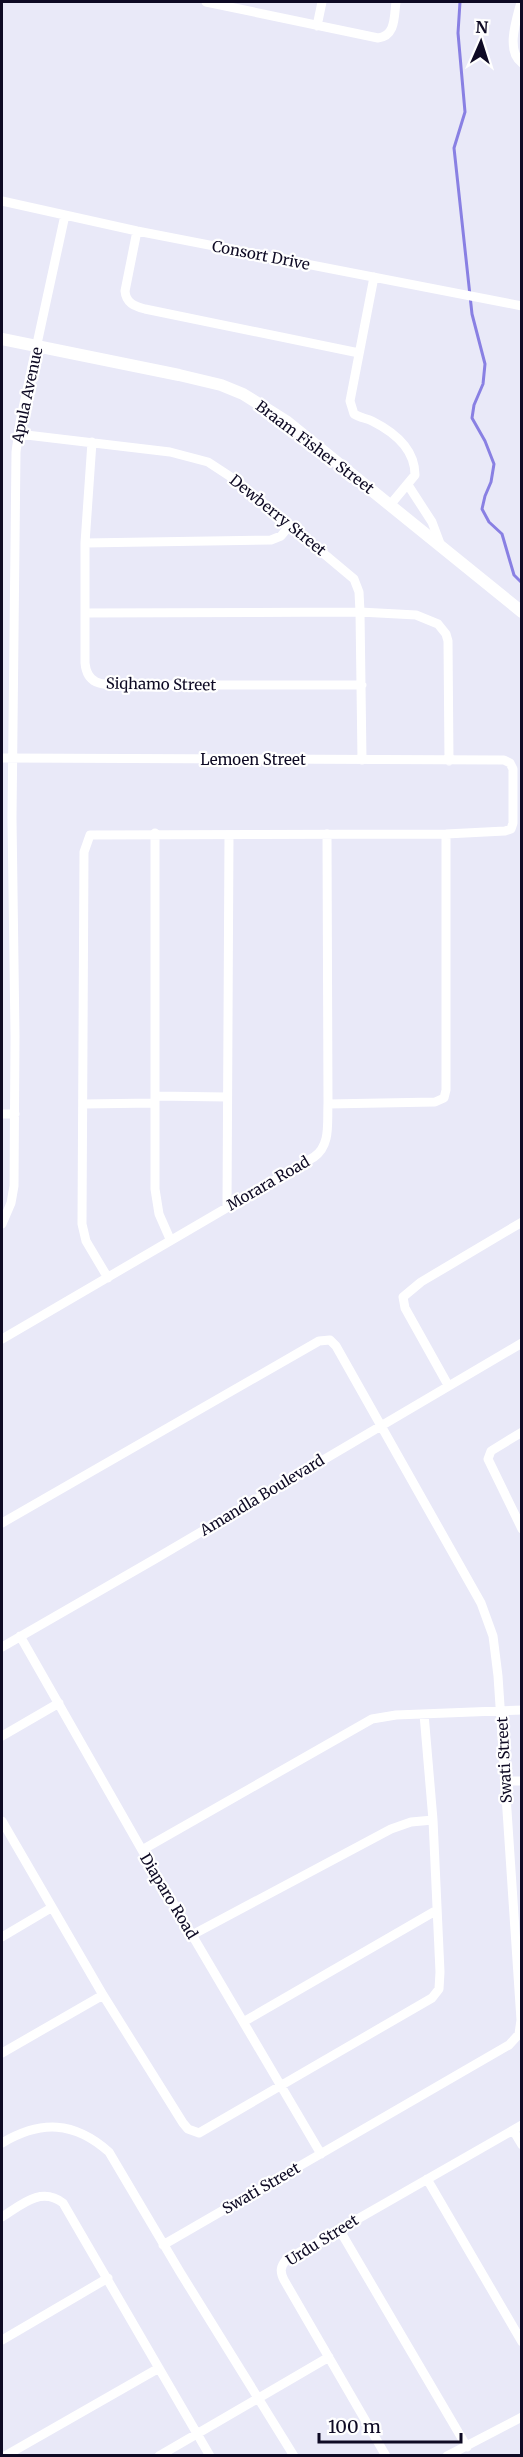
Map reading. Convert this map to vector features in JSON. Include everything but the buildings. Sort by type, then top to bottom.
[{"type":"street","points":[[206,2],[371,38],[386,37],[391,31],[396,2]]},
{"type":"street","points":[[317,26],[322,2]]},
{"type":"street","points":[[521,2],[513,45],[517,59],[522,63]]},
{"type":"street","name":"Consort Drive","points":[[2,201],[137,231],[522,306]]},
{"type":"street","name":"Apula Avenue","points":[[2,1224],[13,1195],[15,1114],[13,758],[15,488],[18,434],[65,215]]},
{"type":"street","points":[[137,231],[124,291],[132,304],[145,309],[360,353]]},
{"type":"street","points":[[374,277],[351,396],[351,408],[357,416],[373,421],[409,449],[415,466],[415,475],[390,505]]},
{"type":"street","name":"Braam Fisher Street","points":[[2,339],[179,375],[220,385],[243,394],[286,421],[522,612]]},
{"type":"street","name":"Dewberry Street","points":[[18,434],[170,452],[208,462],[237,480],[354,579],[359,592],[360,612],[362,760]]},
{"type":"street","name":"Siqhamo Street","points":[[92,442],[85,543],[85,613],[86,670],[93,681],[99,684],[362,685]]},
{"type":"street","points":[[408,485],[432,522],[442,548]]},
{"type":"street","points":[[85,543],[271,540],[281,536],[290,525]]},
{"type":"street","points":[[85,613],[360,612],[416,615],[431,620],[446,634],[449,649],[449,761]]},
{"type":"street","name":"Lemoen Street","points":[[2,758],[504,760],[510,763],[513,769],[511,829],[446,834]]},
{"type":"street","points":[[2,833],[13,833]]},
{"type":"street","points":[[108,1278],[90,1249],[83,1230],[84,852],[90,835],[96,833],[446,834],[446,1090],[444,1098],[435,1102],[328,1104]]},
{"type":"street","points":[[155,833],[157,1205],[170,1239]]},
{"type":"street","name":"Morara Road","points":[[2,1339],[320,1153],[326,1144],[328,1104],[327,834]]},
{"type":"street","points":[[227,1207],[229,835]]},
{"type":"street","points":[[83,1104],[226,1097]]},
{"type":"street","points":[[2,1114],[15,1114]]},
{"type":"street","points":[[448,1385],[405,1308],[403,1297],[421,1282],[522,1222]]},
{"type":"street","name":"Swati Street","points":[[2,1523],[323,1340],[330,1340],[336,1346],[487,1616],[496,1656],[502,1711],[521,2020],[519,2034],[509,2045],[163,2245]]},
{"type":"street","name":"Amandla Boulevard","points":[[2,1647],[522,1343]]},
{"type":"street","points":[[520,1523],[488,1459],[491,1451],[522,1432]]},
{"type":"street","name":"Diaparo Road","points":[[20,1636],[142,1850],[245,2021],[321,2154]]},
{"type":"street","points":[[2,1736],[58,1703]]},
{"type":"street","points":[[142,1850],[372,1719],[387,1716],[522,1710]]},
{"type":"street","points":[[2,1821],[103,1995],[183,2123],[193,2132],[204,2132],[437,1993],[440,1982],[433,1820],[424,1714]]},
{"type":"street","points":[[506,1781],[522,1781]]},
{"type":"street","points":[[192,1935],[391,1829],[411,1822],[433,1820]]},
{"type":"street","points":[[2,1937],[51,1908]]},
{"type":"street","points":[[245,2021],[437,1910]]},
{"type":"street","points":[[2,2053],[103,1995]]},
{"type":"street","points":[[2,2143],[34,2128],[59,2127],[80,2132],[109,2152],[163,2245],[294,2456]]},
{"type":"street","points":[[517,2128],[522,2145]]},
{"type":"street","name":"Urdu Street","points":[[386,2456],[284,2280],[281,2269],[286,2260],[517,2128]]},
{"type":"street","points":[[427,2179],[522,2342]]},
{"type":"street","points":[[2,2217],[40,2195],[56,2197],[70,2213],[210,2456]]},
{"type":"street","points":[[339,2229],[467,2447]]},
{"type":"street","points":[[2,2340],[108,2278]]},
{"type":"street","points":[[159,2456],[329,2357]]},
{"type":"street","points":[[5,2456],[159,2368]]},
{"type":"street","points":[[447,2456],[522,2417]]},
{"type":"waterway","points":[[460,2],[458,33],[465,112],[454,148],[472,314],[485,364],[483,384],[474,405],[472,418],[485,441],[494,464],[482,509],[489,522],[502,534],[514,575],[522,583]]}]
